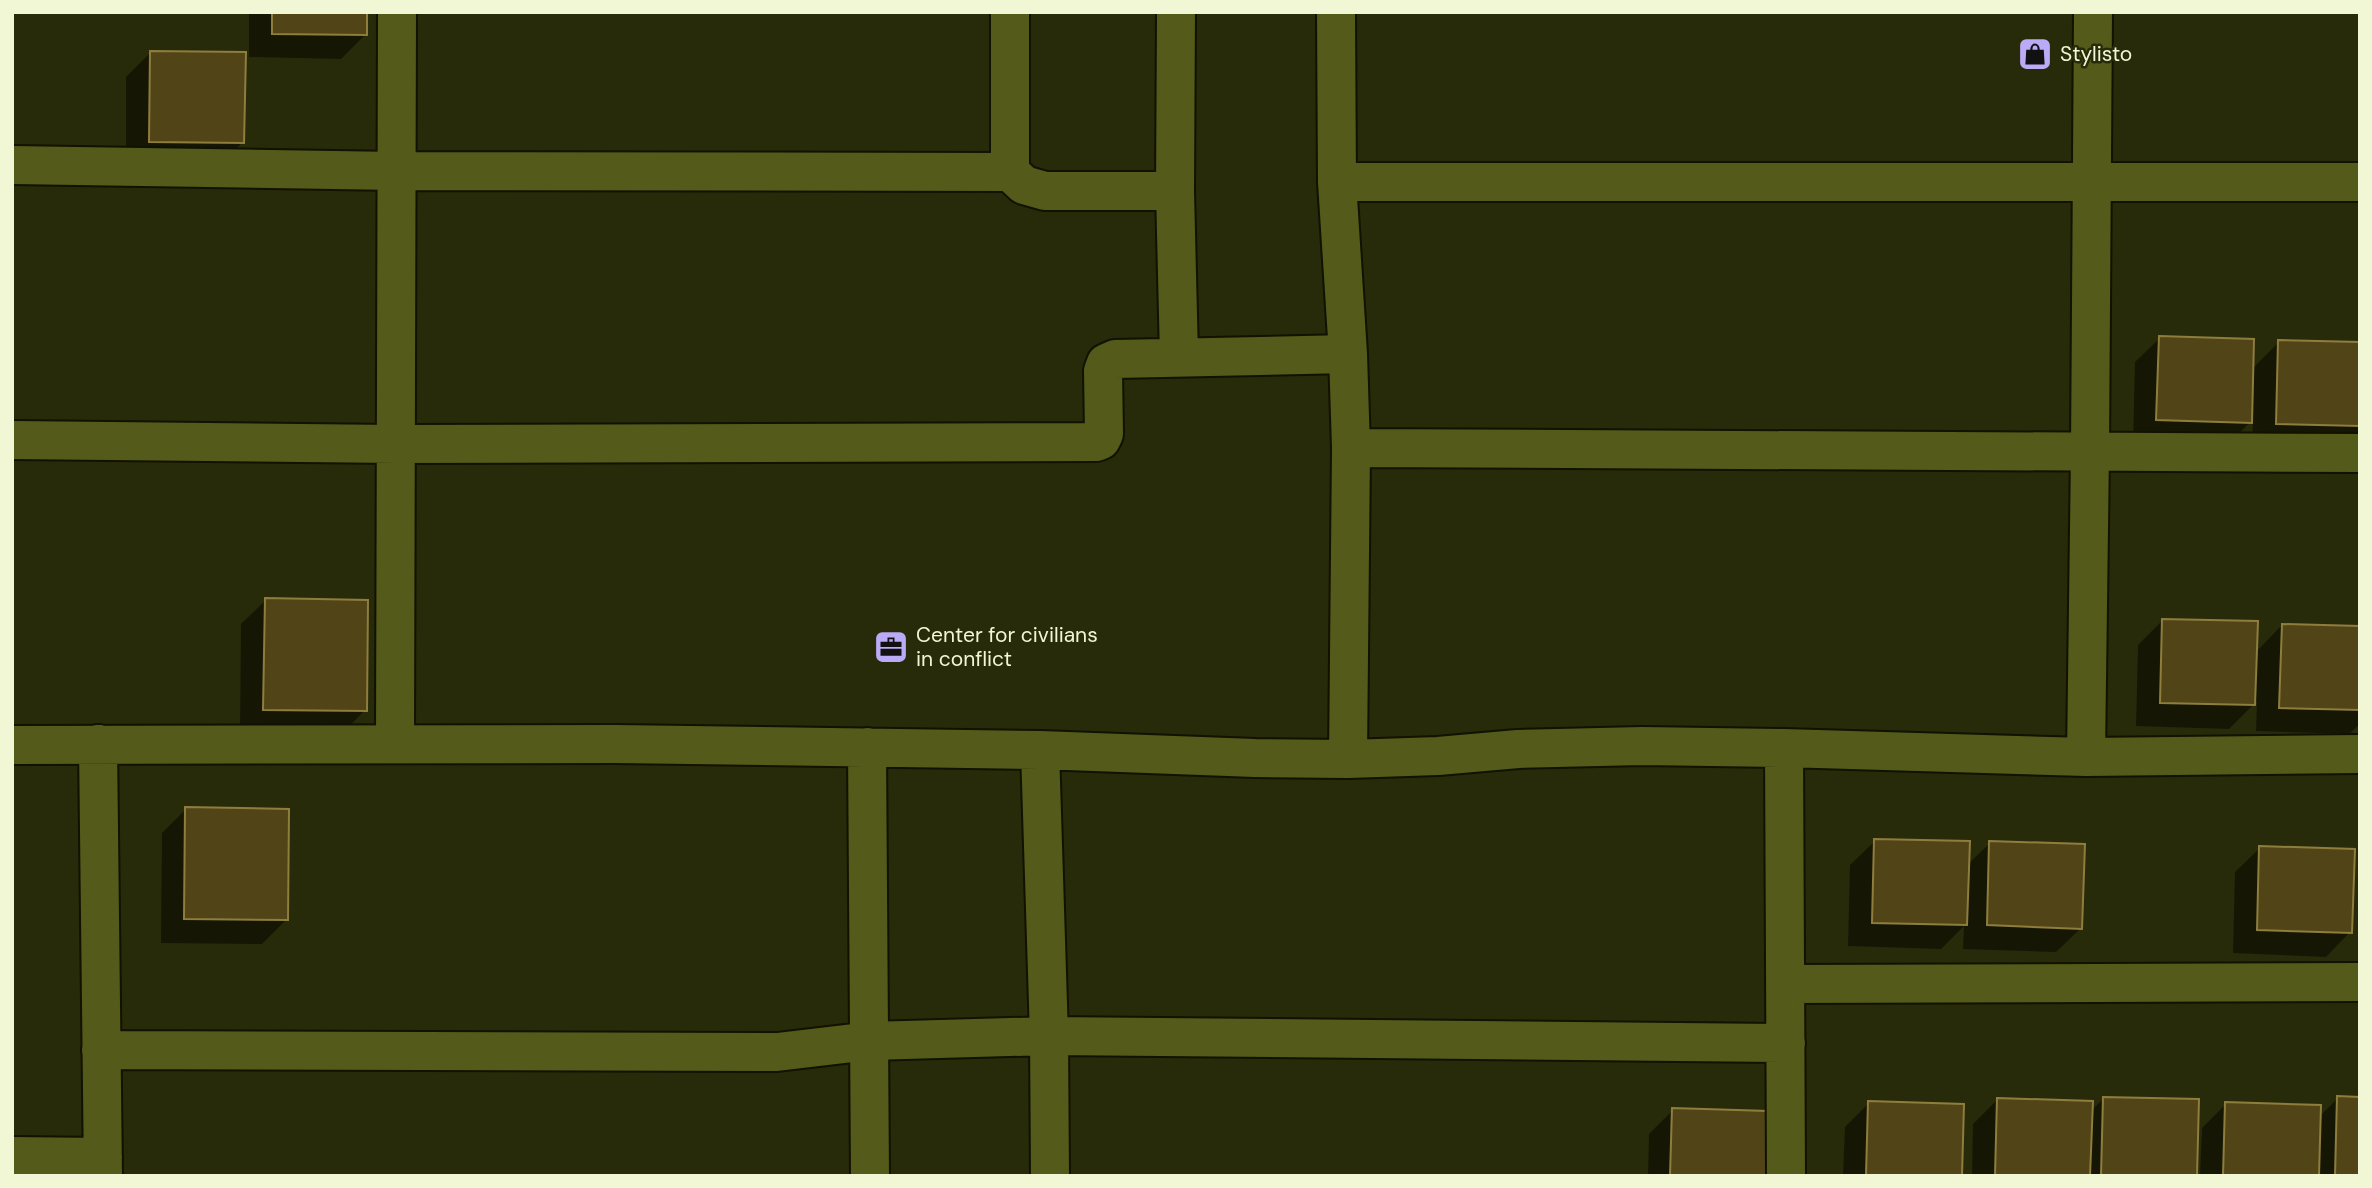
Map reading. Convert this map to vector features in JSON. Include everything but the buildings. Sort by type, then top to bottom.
[{"type":"street","points":[[395,744],[397,12]]},
{"type":"street","points":[[1010,12],[1010,172]]},
{"type":"street","points":[[1176,12],[1175,191],[1179,357]]},
{"type":"street","points":[[1336,12],[1337,182],[1349,354],[1351,448],[1348,759]]},
{"type":"street","points":[[2085,757],[2093,12]]},
{"type":"street","points":[[12,165],[397,171],[1010,172],[1024,185],[1045,191],[1175,191]]},
{"type":"street","points":[[1337,182],[2360,182]]},
{"type":"street","points":[[12,440],[396,444],[1096,442],[1101,440],[1104,434],[1103,371],[1106,363],[1115,359],[1349,354]]},
{"type":"street","points":[[1351,448],[2360,453]]},
{"type":"street","points":[[12,744],[867,747],[1348,759],[1438,756],[1518,749],[1642,746],[2085,757],[2360,754]]},
{"type":"street","points":[[12,1156],[103,1166],[98,744]]},
{"type":"street","points":[[867,747],[870,1176]]},
{"type":"street","points":[[1784,748],[1786,1176]]},
{"type":"street","points":[[1040,750],[1049,1036],[1050,1176]]},
{"type":"street","points":[[1785,985],[2360,982]]},
{"type":"street","points":[[101,1050],[777,1052],[870,1041],[1049,1036],[1786,1043]]},
{"type":"place","name":"Stylisto","points":[[2035,54]]},
{"type":"place","name":"Center for civilians in conflict","points":[[891,647]]}]
